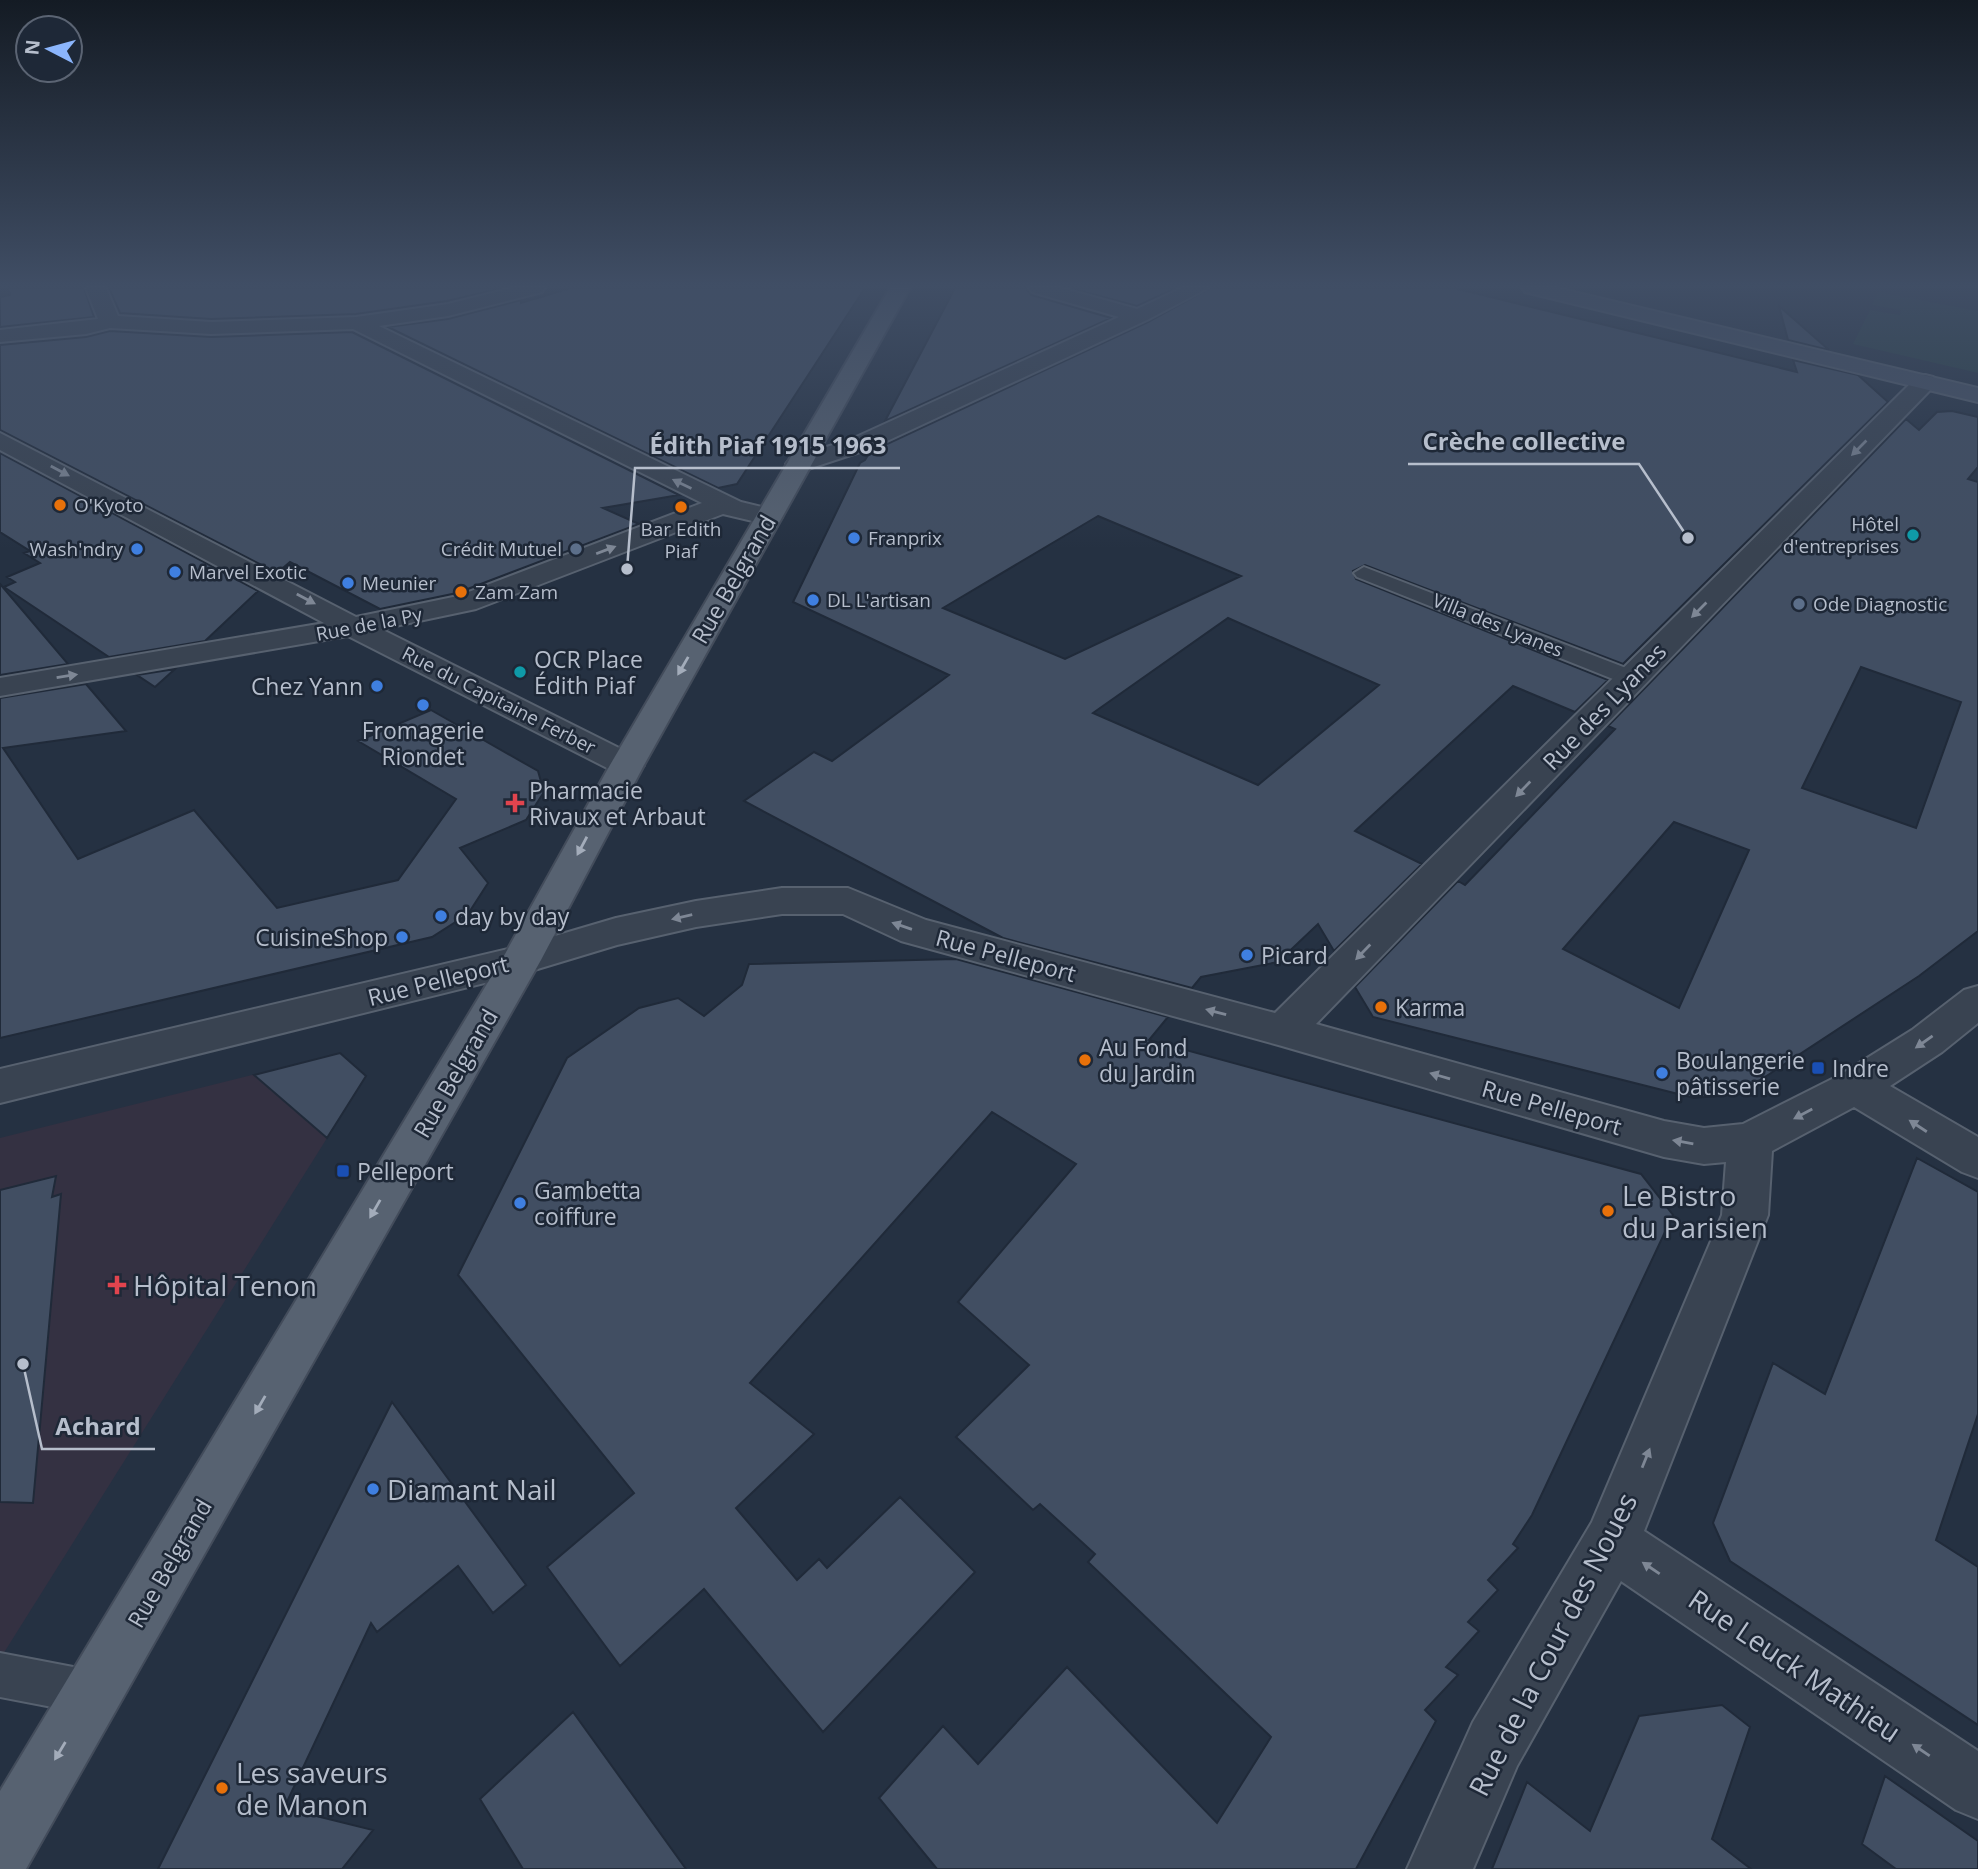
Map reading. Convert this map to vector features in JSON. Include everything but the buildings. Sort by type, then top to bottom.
[{"type":"main road","name":"Rue Belgrand","points":[[0,1852],[521,960],[626,765],[850,375]]},
{"type":"street","points":[[462,375],[724,504],[769,517]]},
{"type":"street","points":[[799,464],[863,443],[1011,375]]},
{"type":"street","points":[[1897,375],[1978,395]]},
{"type":"street","name":"Rue des Lyanes","points":[[1282,1030],[1312,1003],[1925,382]]},
{"type":"street","name":"Rue du Capitaine Ferber","points":[[0,440],[355,628],[626,765]]},
{"type":"street","name":"Rue de la Py","points":[[0,687],[355,628],[466,603],[724,504]]},
{"type":"street","name":"Rue Pelleport","points":[[0,1086],[521,960],[616,932],[696,914],[782,901],[848,901],[915,931],[1282,1030],[1664,1139],[1704,1146],[1750,1142],[1856,1087],[1927,1041],[1978,1001]]},
{"type":"street","points":[[1856,1087],[1978,1159]]},
{"type":"street","name":"Rue de la Cour des Noues","points":[[1440,1869],[1496,1744],[1612,1542],[1745,1215],[1750,1142]]},
{"type":"street","name":"Rue Leuck Mathieu","points":[[1612,1542],[1978,1788]]},
{"type":"lane","name":"Villa des Lyanes","points":[[1364,573],[1631,678]]},
{"type":"lane","points":[[0,1675],[94,1693]]},
{"type":"shaded area","name":"Hôpital Tenon","points":[[340,1053],[366,1076],[0,1659],[0,1138]]},
{"type":"place","name":"O'Kyoto","points":[[60,505]]},
{"type":"place","name":"Bar Edith Piaf","points":[[681,507]]},
{"type":"place","name":"Hôtel d'entreprises","points":[[1913,535]]},
{"type":"place","name":"Franprix","points":[[854,538]]},
{"type":"place","name":"Crèche collective","points":[[1688,538]]},
{"type":"place","name":"Wash'ndry","points":[[137,549]]},
{"type":"place","name":"Crédit Mutuel","points":[[576,549]]},
{"type":"place","name":"Édith Piaf 1915 1963","points":[[627,569]]},
{"type":"place","name":"Marvel Exotic","points":[[175,572]]},
{"type":"place","name":"Meunier","points":[[348,583]]},
{"type":"place","name":"Zam Zam","points":[[461,592]]},
{"type":"place","name":"DL L'artisan","points":[[813,600]]},
{"type":"place","name":"Ode Diagnostic","points":[[1799,604]]},
{"type":"place","name":"OCR Place Édith Piaf","points":[[520,672]]},
{"type":"place","name":"Chez Yann","points":[[377,686]]},
{"type":"place","name":"Fromagerie Riondet","points":[[423,705]]},
{"type":"place","name":"Pharmacie Rivaux et Arbaut","points":[[515,803]]},
{"type":"place","name":"day by day","points":[[441,916]]},
{"type":"place","name":"CuisineShop","points":[[402,937]]},
{"type":"place","name":"Picard","points":[[1247,955]]},
{"type":"place","name":"Karma","points":[[1381,1007]]},
{"type":"place","name":"Au Fond du Jardin","points":[[1085,1060]]},
{"type":"place","name":"Indre","points":[[1818,1068]]},
{"type":"place","name":"Boulangerie pâtisserie","points":[[1662,1073]]},
{"type":"place","name":"Pelleport","points":[[343,1171]]},
{"type":"place","name":"Gambetta coiffure","points":[[520,1203]]},
{"type":"place","name":"Le Bistro du Parisien","points":[[1608,1211]]},
{"type":"place","name":"Hôpital Tenon","points":[[117,1285]]},
{"type":"place","name":"Achard","points":[[23,1364]]},
{"type":"place","name":"Diamant Nail","points":[[373,1489]]},
{"type":"place","name":"Les saveurs de Manon","points":[[222,1788]]}]
